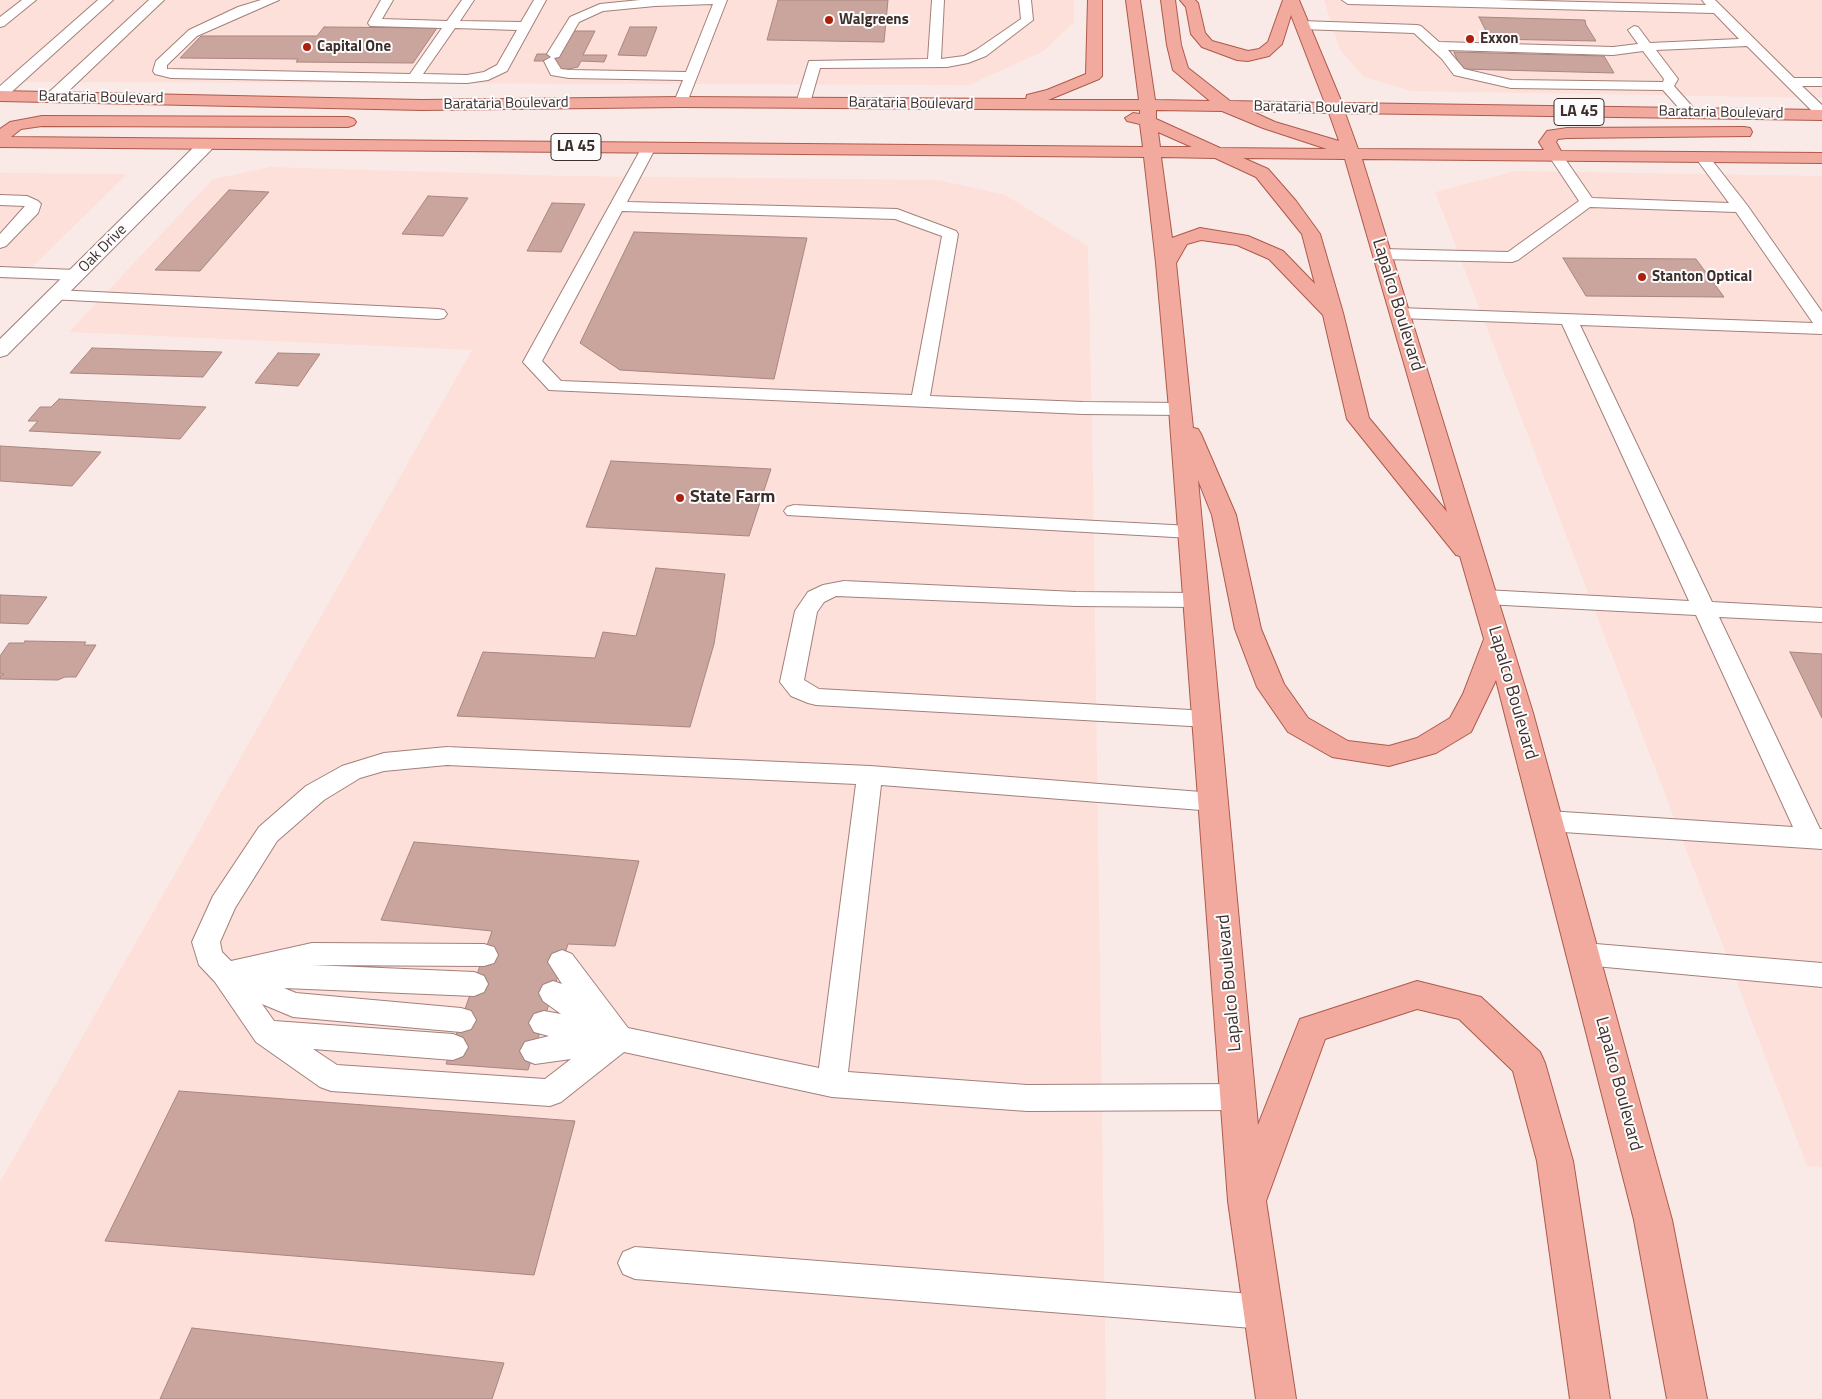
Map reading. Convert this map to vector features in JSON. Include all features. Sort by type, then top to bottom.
[{"type":"main road","points":[[993,105],[1052,94],[1094,76],[1095,0]]},
{"type":"main road","name":"Lapalco Boulevard","points":[[1133,0],[1166,263],[1180,409],[1248,1201],[1276,1399]]},
{"type":"main road","points":[[1168,0],[1174,45],[1182,70],[1227,107],[1316,141],[1359,153]]},
{"type":"main road","points":[[1187,0],[1193,6],[1198,34],[1207,44],[1237,55],[1248,56],[1259,55],[1275,44],[1280,24],[1291,0]]},
{"type":"main road","name":"Lapalco Boulevard","points":[[1291,0],[1336,109],[1359,153],[1381,254],[1497,638],[1584,954],[1653,1220],[1687,1399]]},
{"type":"main road","name":"Barataria Boulevard","points":[[0,95],[422,105],[681,102],[803,104],[952,113],[993,105],[1082,106],[1148,113],[1227,107],[1822,115]]},
{"type":"main road","points":[[0,112],[53,97]]},
{"type":"main road","points":[[0,137],[16,125],[42,121],[371,121],[384,120],[422,105]]},
{"type":"main road","points":[[1148,113],[1217,153],[1262,173],[1290,205],[1311,234],[1333,313],[1358,419],[1474,561]]},
{"type":"main road","points":[[1556,156],[1547,142],[1553,136],[1567,133],[1766,131],[1798,128],[1818,121],[1822,115]]},
{"type":"main road","points":[[553,147],[631,133],[685,132]]},
{"type":"main road","points":[[762,132],[937,134]]},
{"type":"main road","name":"LA 45","points":[[0,142],[205,146],[553,147],[1822,158]]},
{"type":"main road","points":[[1166,263],[1180,240],[1200,234],[1241,240],[1276,254],[1333,313]]},
{"type":"main road","points":[[1180,409],[1224,515],[1248,629],[1271,687],[1298,725],[1342,750],[1389,756],[1426,746],[1461,725],[1477,694],[1497,638]]},
{"type":"main road","points":[[1248,1201],[1312,1029],[1417,996],[1469,1007],[1528,1063],[1555,1161],[1590,1399]]},
{"type":"street","points":[[0,95],[106,0]]},
{"type":"street","points":[[53,97],[157,0]]},
{"type":"street","name":"Oak Drive","points":[[0,351],[205,146]]},
{"type":"lane","points":[[0,23],[30,0]]},
{"type":"lane","points":[[273,0],[242,10],[193,33],[161,64],[160,71],[171,74],[467,79],[488,76],[502,68],[540,0]]},
{"type":"lane","points":[[387,0],[373,21],[374,23],[526,26]]},
{"type":"lane","points":[[414,78],[452,26],[468,0]]},
{"type":"lane","points":[[681,102],[691,76],[719,0],[655,2],[600,8],[574,20],[553,58],[556,72],[569,74],[691,76]]},
{"type":"lane","points":[[934,63],[938,0]]},
{"type":"lane","points":[[803,104],[814,64],[958,61],[980,53],[1027,20],[1025,0]]},
{"type":"lane","points":[[1348,0],[1712,4],[1822,115]]},
{"type":"lane","points":[[1301,26],[1417,29],[1436,46],[1459,72],[1511,84],[1666,86],[1691,113]]},
{"type":"lane","points":[[1634,30],[1671,79],[1666,86]]},
{"type":"lane","points":[[1436,46],[1613,51],[1647,46],[1750,42]]},
{"type":"lane","points":[[1790,82],[1822,82]]},
{"type":"lane","points":[[649,148],[532,362],[556,386],[920,401],[1180,409]]},
{"type":"lane","points":[[1556,156],[1588,202]]},
{"type":"lane","points":[[1702,157],[1741,208],[1822,324]]},
{"type":"lane","points":[[0,200],[27,201],[33,204],[32,210],[0,243]]},
{"type":"lane","points":[[1381,254],[1512,256],[1588,202],[1741,208]]},
{"type":"lane","points":[[617,206],[897,214],[950,234],[920,401]]},
{"type":"lane","points":[[0,272],[76,276]]},
{"type":"lane","points":[[56,295],[438,314]]},
{"type":"lane","points":[[1400,313],[1822,328]]},
{"type":"lane","points":[[1548,820],[1816,838],[1704,609],[1568,319]]},
{"type":"lane","points":[[794,511],[1191,532]]},
{"type":"lane","points":[[1197,600],[1076,599],[844,588],[831,590],[816,597],[806,612],[792,682],[800,690],[816,697],[1208,719]]},
{"type":"lane","points":[[1485,597],[1822,615]]},
{"type":"lane","points":[[619,1039],[550,1093],[331,1078],[266,1033],[225,974],[209,957],[206,942],[223,904],[268,834],[315,793],[351,772],[384,762],[447,756],[882,775],[1214,802]]},
{"type":"lane","points":[[832,1084],[882,775]]},
{"type":"lane","points":[[225,974],[312,954],[484,955]]},
{"type":"lane","points":[[1584,954],[1822,975]]},
{"type":"lane","points":[[562,962],[619,1039]]},
{"type":"lane","points":[[225,974],[474,984]]},
{"type":"lane","points":[[225,974],[293,1005],[457,1034],[266,1033]]},
{"type":"lane","points":[[553,993],[619,1039]]},
{"type":"lane","points":[[544,1023],[832,1084],[1027,1098],[1240,1097]]},
{"type":"lane","points":[[535,1051],[619,1039]]},
{"type":"lane","points":[[635,1263],[1265,1312]]},
{"type":"shaded area","points":[[0,0],[1074,0],[1074,22],[1044,51],[969,85],[0,82]]},
{"type":"shaded area","points":[[1324,0],[1822,0],[1822,98],[1412,91],[1364,77],[1340,50]]},
{"type":"shaded area","points":[[271,167],[568,176],[939,180],[1005,195],[1088,246],[1106,1399],[0,1399],[0,1182],[472,350],[69,332],[213,179]]},
{"type":"shaded area","points":[[1516,171],[1822,176],[1822,1167],[1807,1166],[1435,192]]},
{"type":"shaded area","points":[[0,173],[127,174],[19,280],[0,279]]},
{"type":"building","name":"Walgreens","points":[[778,0],[888,0],[884,42],[767,40]]},
{"type":"building","points":[[1479,17],[1585,20],[1596,41],[1490,39]]},
{"type":"building","name":"Capital One","points":[[324,27],[437,28],[413,63],[296,62],[298,59],[180,58],[201,36],[317,36]]},
{"type":"building","points":[[630,27],[657,27],[646,56],[618,55]]},
{"type":"building","points":[[572,31],[595,31],[583,55],[607,55],[604,62],[581,61],[578,67],[564,70],[554,67],[557,61],[534,61],[537,54],[560,54]]},
{"type":"building","points":[[1454,52],[1604,56],[1614,73],[1461,69]]},
{"type":"building","points":[[229,190],[269,192],[200,271],[155,270]]},
{"type":"building","points":[[428,196],[468,198],[443,236],[402,234]]},
{"type":"building","points":[[552,203],[585,204],[561,252],[527,251]]},
{"type":"building","points":[[634,232],[807,238],[774,379],[620,370],[580,343]]},
{"type":"building","name":"Stanton Optical","points":[[1563,258],[1696,259],[1724,297],[1586,296]]},
{"type":"building","points":[[92,348],[222,352],[203,377],[70,373]]},
{"type":"building","points":[[278,353],[320,354],[298,386],[255,383]]},
{"type":"building","points":[[59,399],[206,407],[180,439],[29,431],[38,421],[28,421],[40,407],[51,407]]},
{"type":"building","points":[[0,446],[101,452],[72,486],[0,481]]},
{"type":"building","name":"State Farm","points":[[611,461],[771,469],[749,536],[586,527]]},
{"type":"building","points":[[656,568],[725,574],[714,644],[690,727],[457,716],[483,652],[595,658],[603,632],[636,636]]},
{"type":"building","points":[[0,595],[47,597],[28,624],[0,623]]},
{"type":"building","points":[[25,641],[86,642],[84,645],[96,645],[76,677],[65,677],[58,680],[0,679],[0,676],[4,674],[0,674],[0,656],[9,643],[24,643]]},
{"type":"building","points":[[1790,652],[1822,654],[1822,718]]},
{"type":"building","points":[[414,842],[639,861],[615,946],[568,944],[528,1070],[446,1064],[492,931],[381,920]]},
{"type":"building","points":[[179,1091],[575,1121],[534,1275],[105,1241]]},
{"type":"building","points":[[192,1328],[504,1363],[492,1399],[160,1399]]},
{"type":"place","name":"Walgreens","points":[[829,20]]},
{"type":"place","name":"Exxon","points":[[1470,39]]},
{"type":"place","name":"Capital One","points":[[307,47]]},
{"type":"place","name":"Stanton Optical","points":[[1642,277]]},
{"type":"place","name":"State Farm","points":[[680,498]]}]
